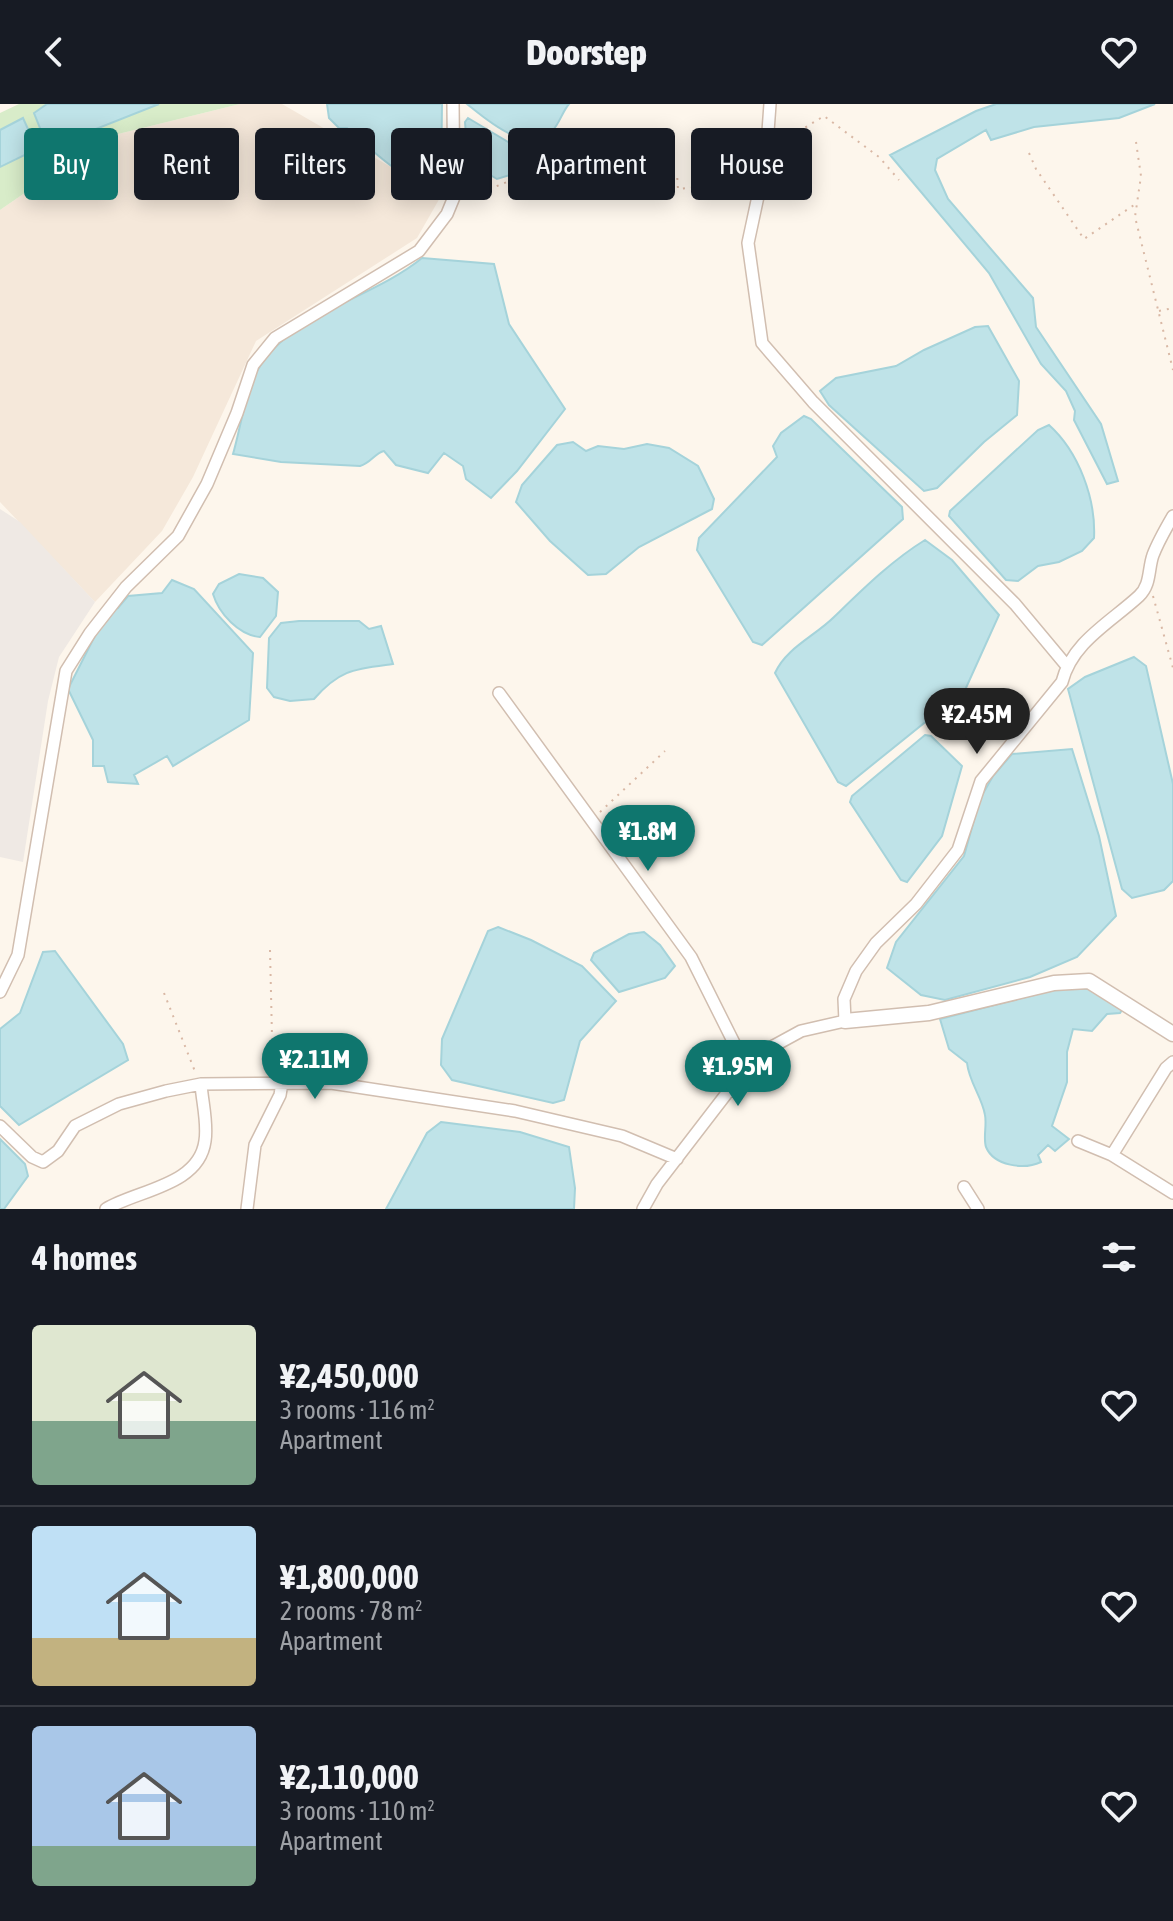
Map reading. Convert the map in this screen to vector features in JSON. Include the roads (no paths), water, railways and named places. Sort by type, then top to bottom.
[{"type":"street","points":[[0,992],[18,955],[66,671],[90,633],[126,587],[178,536],[213,470],[253,365],[275,338],[419,251],[447,214],[454,197],[453,104]]},
{"type":"street","points":[[770,104],[767,151],[748,243],[762,343],[813,402],[1015,604],[1066,665]]},
{"type":"street","points":[[845,1021],[844,999],[856,971],[876,943],[916,904],[958,850],[981,781],[1062,682],[1066,665],[1117,611],[1142,594],[1148,581],[1152,556],[1173,516]]},
{"type":"street","points":[[499,693],[691,957],[752,1079]]},
{"type":"street","points":[[643,1209],[657,1184],[727,1093],[752,1079],[768,1049],[801,1031],[845,1021],[929,1013],[1054,983],[1089,981],[1173,1034]]},
{"type":"street","points":[[1112,1155],[1166,1068],[1173,1062]]},
{"type":"street","points":[[247,1209],[255,1145],[280,1095],[282,1083]]},
{"type":"street","points":[[0,1126],[32,1157],[43,1162],[58,1151],[75,1126],[119,1104],[200,1084],[331,1083],[515,1111],[622,1136],[677,1159]]},
{"type":"street","points":[[106,1209],[177,1179],[194,1166],[205,1142],[200,1084]]},
{"type":"street","points":[[1078,1141],[1112,1155],[1173,1193]]},
{"type":"street","points":[[964,1187],[978,1209]]},
{"type":"water","points":[[47,104],[159,104],[98,128],[40,128],[34,113]]},
{"type":"water","points":[[327,104],[442,104],[442,128],[391,128],[391,166],[375,153],[375,128],[339,128],[329,118]]},
{"type":"water","points":[[467,104],[569,104],[554,128],[508,128],[508,132]]},
{"type":"water","points":[[996,104],[1155,104],[1119,118],[1034,127],[991,140],[986,130],[937,159],[935,170],[948,199],[1033,298],[1036,327],[1101,424],[1118,481],[1107,484],[1074,420],[1075,411],[1066,391],[1041,364],[989,273],[890,155]]},
{"type":"water","points":[[23,118],[28,128],[24,128],[24,155],[0,167],[0,130]]},
{"type":"water","points":[[468,118],[485,128],[465,128]]},
{"type":"water","points":[[492,132],[508,142],[508,176],[497,179],[492,176]]},
{"type":"water","points":[[422,258],[494,264],[509,324],[565,409],[517,471],[491,498],[466,479],[463,466],[444,453],[428,473],[396,465],[384,451],[360,466],[281,462],[233,454],[254,377],[268,356],[307,323],[401,273]]},
{"type":"water","points":[[988,326],[1019,381],[1017,415],[937,488],[924,491],[829,405],[820,391],[836,378],[896,366],[975,327]]},
{"type":"water","points":[[804,416],[811,419],[902,507],[903,519],[762,645],[753,642],[697,550],[699,538],[777,457],[773,446],[781,433]]},
{"type":"water","points":[[1049,425],[1069,449],[1084,477],[1092,508],[1094,538],[1082,551],[1059,562],[1038,566],[1018,581],[1006,580],[949,516],[950,511],[1038,430]]},
{"type":"water","points":[[573,442],[586,451],[598,446],[624,449],[647,444],[669,448],[698,466],[714,499],[712,509],[639,547],[606,574],[588,575],[550,541],[516,502],[522,485],[557,445]]},
{"type":"water","points":[[925,540],[952,560],[999,615],[965,690],[846,786],[838,782],[775,673],[793,649],[826,624],[889,566]]},
{"type":"water","points":[[239,574],[263,578],[278,592],[276,616],[260,637],[245,632],[231,622],[213,594],[219,584]]},
{"type":"water","points":[[172,580],[194,589],[253,653],[249,720],[173,766],[167,756],[134,775],[138,784],[108,782],[104,766],[93,766],[93,740],[68,689],[106,614],[118,608],[128,596],[162,593]]},
{"type":"water","points":[[359,621],[369,629],[381,626],[393,664],[349,672],[332,682],[314,699],[290,701],[274,697],[267,688],[269,638],[281,623]]},
{"type":"water","points":[[1134,657],[1146,666],[1173,784],[1173,881],[1164,890],[1132,898],[1122,889],[1068,689],[1085,677]]},
{"type":"water","points":[[925,735],[931,736],[962,766],[942,836],[907,882],[901,880],[850,802],[852,796]]},
{"type":"water","points":[[1072,749],[1099,836],[1116,916],[1077,957],[1030,977],[945,1000],[921,995],[887,968],[896,942],[964,856],[980,799],[993,776],[1012,754]]},
{"type":"water","points":[[498,927],[582,966],[616,1001],[580,1041],[564,1100],[553,1103],[452,1080],[441,1065],[442,1039],[488,931]]},
{"type":"water","points":[[644,932],[660,945],[675,966],[665,978],[619,992],[591,960],[594,953],[629,934]]},
{"type":"water","points":[[55,951],[123,1044],[128,1060],[19,1125],[0,1106],[0,1029],[20,1013],[43,952]]},
{"type":"water","points":[[1057,989],[1092,989],[1124,1007],[1120,1013],[1107,1014],[1092,1031],[1073,1029],[1067,1052],[1067,1082],[1052,1126],[1069,1139],[1055,1151],[1048,1145],[1038,1155],[1041,1162],[1026,1166],[1010,1165],[996,1158],[986,1147],[985,1119],[967,1063],[949,1049],[940,1019]]},
{"type":"water","points":[[441,1122],[520,1132],[569,1147],[575,1188],[574,1209],[386,1209],[427,1133]]},
{"type":"water","points":[[0,1139],[25,1164],[28,1176],[4,1209],[0,1209]]}]
